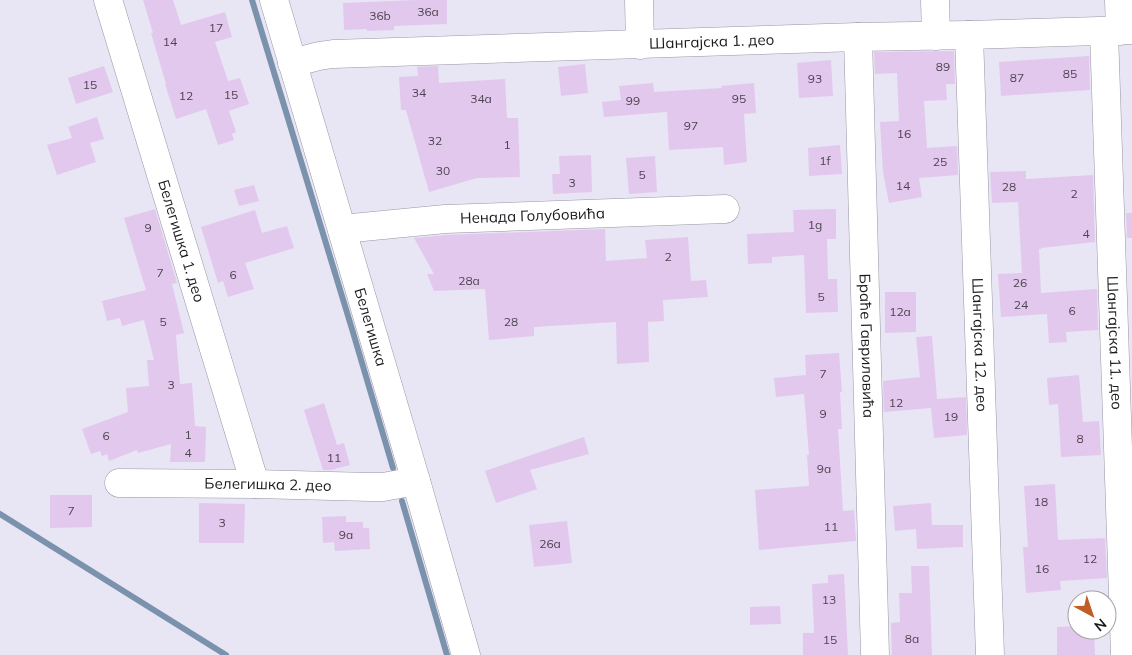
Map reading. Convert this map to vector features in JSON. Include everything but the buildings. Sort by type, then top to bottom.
[{"type":"street","name":"Белегишка 1. део","points":[[108,0],[255,484]]},
{"type":"street","name":"Белегишка","points":[[274,0],[466,655]]},
{"type":"street","points":[[638,0],[640,45]]},
{"type":"street","points":[[935,0],[936,36]]},
{"type":"street","name":"Шангајска 11. део","points":[[1119,0],[1125,655]]},
{"type":"street","name":"Шангајска 1. део","points":[[292,63],[333,54],[858,37],[1119,31]]},
{"type":"street","name":"Шангајска 12. део","points":[[969,35],[990,655]]},
{"type":"street","name":"Браће Гавриловића","points":[[858,37],[875,655]]},
{"type":"street","name":"Ненада Голубовића","points":[[342,229],[405,222],[725,209]]},
{"type":"street","name":"Белегишка 2. део","points":[[119,483],[255,484],[370,488],[416,481]]},
{"type":"waterway","points":[[252,0],[393,468]]},
{"type":"waterway","points":[[402,501],[447,655]]},
{"type":"waterway","points":[[0,514],[226,655]]}]
